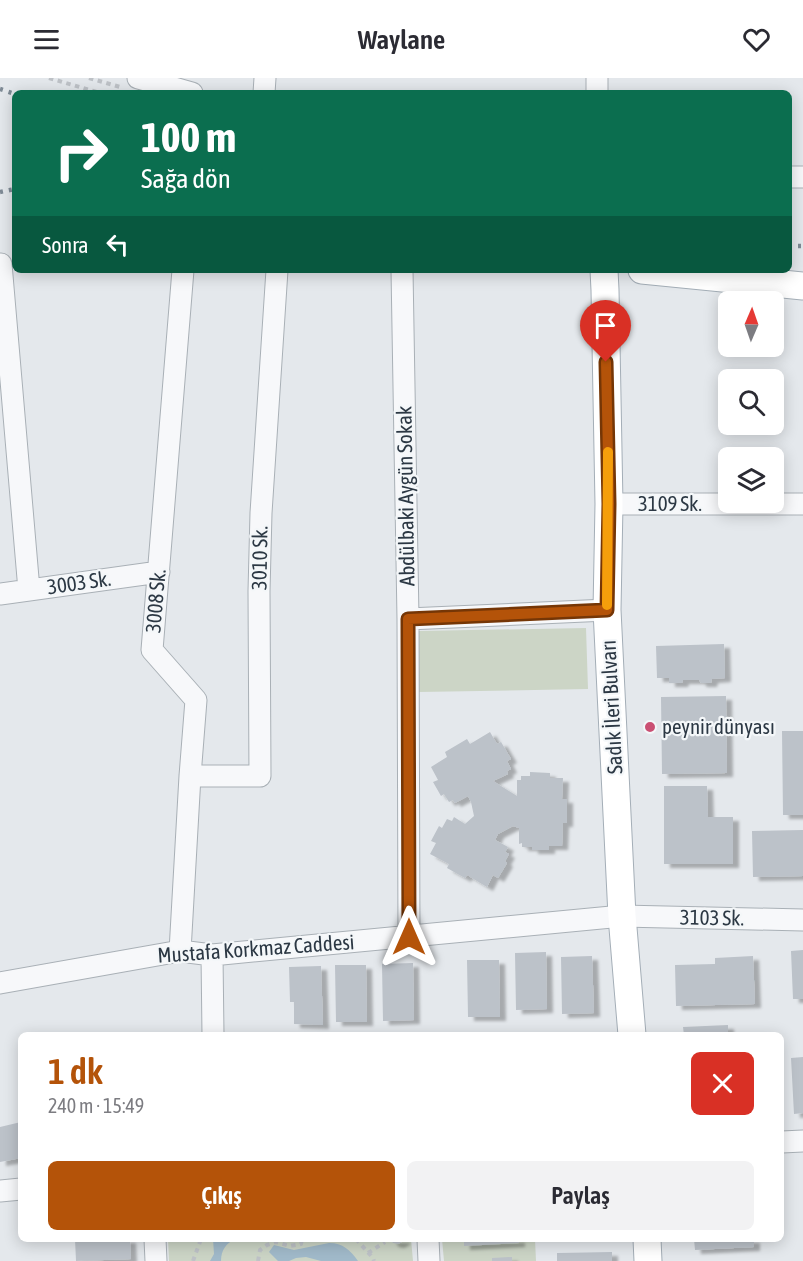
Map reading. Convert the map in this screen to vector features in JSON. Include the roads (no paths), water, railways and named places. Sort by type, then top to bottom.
[{"type":"main road","name":"Sadık İleri Bulvarı","points":[[604,273],[609,504],[607,610],[622,916],[632,1032]]},
{"type":"main road","points":[[672,273],[803,286]]},
{"type":"main road","points":[[647,1242],[648,1261]]},
{"type":"street","points":[[130,83],[173,90]]},
{"type":"street","points":[[5,262],[29,590]]},
{"type":"street","name":"3008 Sk.","points":[[180,951],[196,700],[152,650],[183,273]]},
{"type":"street","name":"3010 Sk.","points":[[190,776],[260,776],[261,513],[278,273]]},
{"type":"street","name":"Abdülbaki Aygün Sokak","points":[[402,273],[408,619],[409,937]]},
{"type":"street","name":"3109 Sk.","points":[[609,504],[803,504]]},
{"type":"street","name":"3003 Sk.","points":[[0,594],[159,572]]},
{"type":"street","points":[[408,619],[607,610]]},
{"type":"street","name":"3103 Sk.","points":[[622,916],[803,920]]},
{"type":"street","name":"Mustafa Korkmaz Caddesi","points":[[0,982],[180,951],[212,955],[622,916]]},
{"type":"street","points":[[212,955],[213,1032]]},
{"type":"street","points":[[784,1142],[803,1141]]},
{"type":"street","points":[[0,1191],[18,1189]]},
{"type":"street","points":[[155,1242],[156,1261]]},
{"type":"street","points":[[428,1242],[429,1261]]},
{"type":"water","points":[[213,1242],[231,1242],[225,1247],[221,1261],[210,1261],[214,1254]]},
{"type":"water","points":[[329,1243],[346,1248],[358,1261],[321,1261],[306,1257],[278,1261],[269,1252],[274,1245],[294,1250]]},
{"type":"railway","points":[[0,89],[12,93]]},
{"type":"railway","points":[[0,192],[12,190]]},
{"type":"railway","points":[[792,246],[803,246]]},
{"type":"place","name":"peynir dünyası","points":[[650,727]]}]
